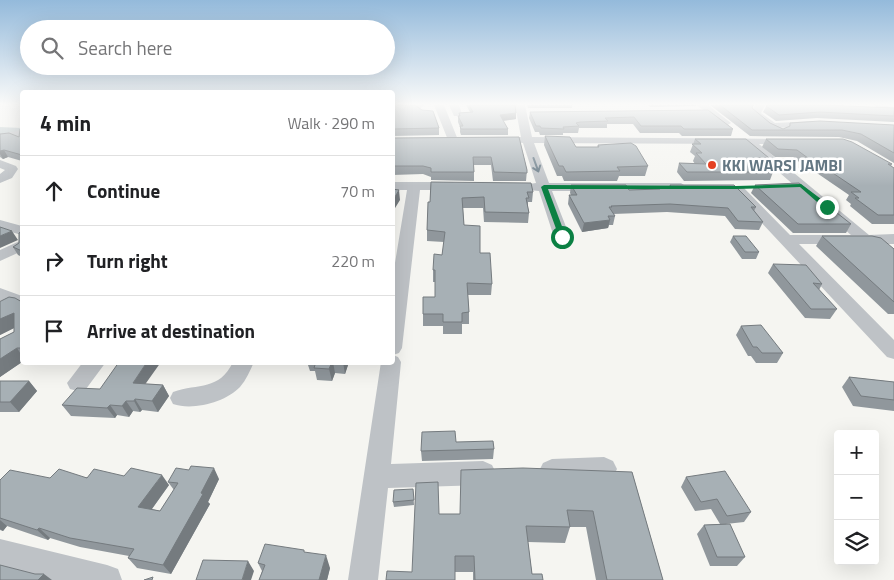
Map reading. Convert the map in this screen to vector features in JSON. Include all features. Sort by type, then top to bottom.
[{"type":"street","points":[[450,132],[453,140]]},
{"type":"street","points":[[526,132],[527,140],[562,237]]},
{"type":"street","points":[[737,132],[865,238]]},
{"type":"street","points":[[0,136],[20,133]]},
{"type":"street","points":[[509,140],[802,141]]},
{"type":"street","points":[[0,164],[12,169],[8,175],[0,179]]},
{"type":"street","points":[[783,186],[801,185]]},
{"type":"street","points":[[395,186],[470,186]]},
{"type":"street","points":[[395,326],[414,186]]},
{"type":"street","points":[[526,187],[698,187]]},
{"type":"street","points":[[755,187],[731,187],[786,240],[894,352]]},
{"type":"street","points":[[0,224],[20,230]]},
{"type":"street","points":[[786,240],[894,239]]},
{"type":"street","points":[[0,256],[20,246]]},
{"type":"street","points":[[0,294],[20,301]]},
{"type":"street","points":[[874,332],[894,333]]},
{"type":"street","points":[[78,383],[93,365]]},
{"type":"street","points":[[182,398],[211,395],[220,392],[234,379],[242,365]]},
{"type":"street","points":[[363,580],[391,365]]},
{"type":"street","points":[[376,476],[604,469]]},
{"type":"street","points":[[0,554],[107,580]]},
{"type":"building","points":[[20,132],[20,154],[4,150],[0,151],[0,134],[9,133],[19,137]]},
{"type":"building","points":[[852,132],[894,132],[894,153],[861,134]]},
{"type":"building","points":[[545,136],[570,137],[576,147],[599,147],[598,145],[631,143],[636,146],[648,166],[617,167],[620,171],[566,172],[563,166],[559,166]]},
{"type":"building","points":[[519,137],[527,173],[494,172],[491,157],[473,157],[474,172],[431,172],[431,168],[423,166],[395,166],[395,138]]},
{"type":"building","points":[[695,139],[746,139],[769,158],[757,158],[773,172],[687,172],[679,163],[706,164],[696,153],[702,153],[692,144],[701,144]]},
{"type":"building","points":[[766,139],[843,139],[892,164],[888,164],[894,168],[894,215],[878,215],[855,198],[859,198],[851,192],[861,192],[797,150],[778,149]]},
{"type":"building","points":[[431,182],[531,183],[533,192],[527,192],[529,198],[526,198],[529,213],[485,212],[484,197],[462,198],[464,225],[480,226],[480,253],[490,253],[492,284],[467,283],[469,312],[462,313],[462,322],[443,322],[443,314],[423,314],[423,297],[435,297],[434,254],[442,255],[445,232],[427,230]]},
{"type":"building","points":[[799,183],[851,224],[798,224],[755,185]]},
{"type":"building","points":[[571,185],[626,185],[629,190],[660,189],[659,187],[671,187],[670,185],[734,185],[756,207],[751,207],[763,222],[738,221],[728,208],[670,204],[611,206],[609,207],[615,216],[608,216],[610,220],[584,223],[569,195],[577,195]]},
{"type":"building","points":[[0,227],[12,231],[0,236]]},
{"type":"building","points":[[19,233],[20,250],[13,247],[19,243]]},
{"type":"building","points":[[733,236],[746,236],[759,252],[745,252]]},
{"type":"building","points":[[822,236],[872,236],[881,238],[894,249],[894,302]]},
{"type":"building","points":[[773,264],[806,265],[822,284],[813,283],[837,309],[811,309]]},
{"type":"building","points":[[9,297],[20,301],[20,348],[0,359],[0,339],[14,332],[14,313],[0,319],[1,301]]},
{"type":"building","points":[[761,325],[783,353],[762,353],[757,347],[753,347],[741,326]]},
{"type":"building","points":[[117,365],[145,365],[133,383],[163,385],[152,401],[135,399],[134,401],[126,401],[122,406],[110,405],[107,408],[62,405],[77,388],[100,389]]},
{"type":"building","points":[[315,365],[331,365],[329,369],[314,368]]},
{"type":"building","points":[[849,377],[894,382],[894,400],[861,396]]},
{"type":"building","points":[[0,381],[29,381],[10,402],[0,402]]},
{"type":"building","points":[[455,431],[456,442],[493,441],[494,449],[421,451],[422,432]]},
{"type":"building","points":[[191,466],[214,468],[201,493],[203,494],[163,565],[128,558],[134,549],[70,538],[0,518],[0,480],[10,470],[50,478],[59,469],[87,478],[94,469],[124,476],[131,468],[162,475],[138,507],[160,511],[178,483],[168,482],[176,468],[189,470]]},
{"type":"building","points":[[523,468],[632,472],[663,580],[607,580],[593,511],[567,510],[570,527],[526,526],[532,574],[542,574],[543,580],[475,580],[474,556],[455,556],[455,580],[386,580],[387,571],[412,572],[416,483],[438,482],[439,514],[460,514],[461,470]]},
{"type":"building","points":[[725,471],[751,512],[727,516],[717,499],[701,502],[686,477]]},
{"type":"building","points":[[413,489],[414,500],[393,502],[394,490]]},
{"type":"building","points":[[730,524],[745,557],[717,557],[704,525]]},
{"type":"building","points":[[265,544],[326,555],[319,580],[259,580],[265,565],[258,563]]},
{"type":"building","points":[[203,560],[248,561],[242,580],[196,580]]},
{"type":"building","points":[[0,565],[35,574],[44,574],[38,580],[0,580]]},
{"type":"waterway","points":[[7,132],[20,132]]},
{"type":"place","name":"KKI WARSI JAMBI","points":[[712,165]]},
{"type":"route","points":[[562,237],[544,187],[801,185],[827,207]]}]
